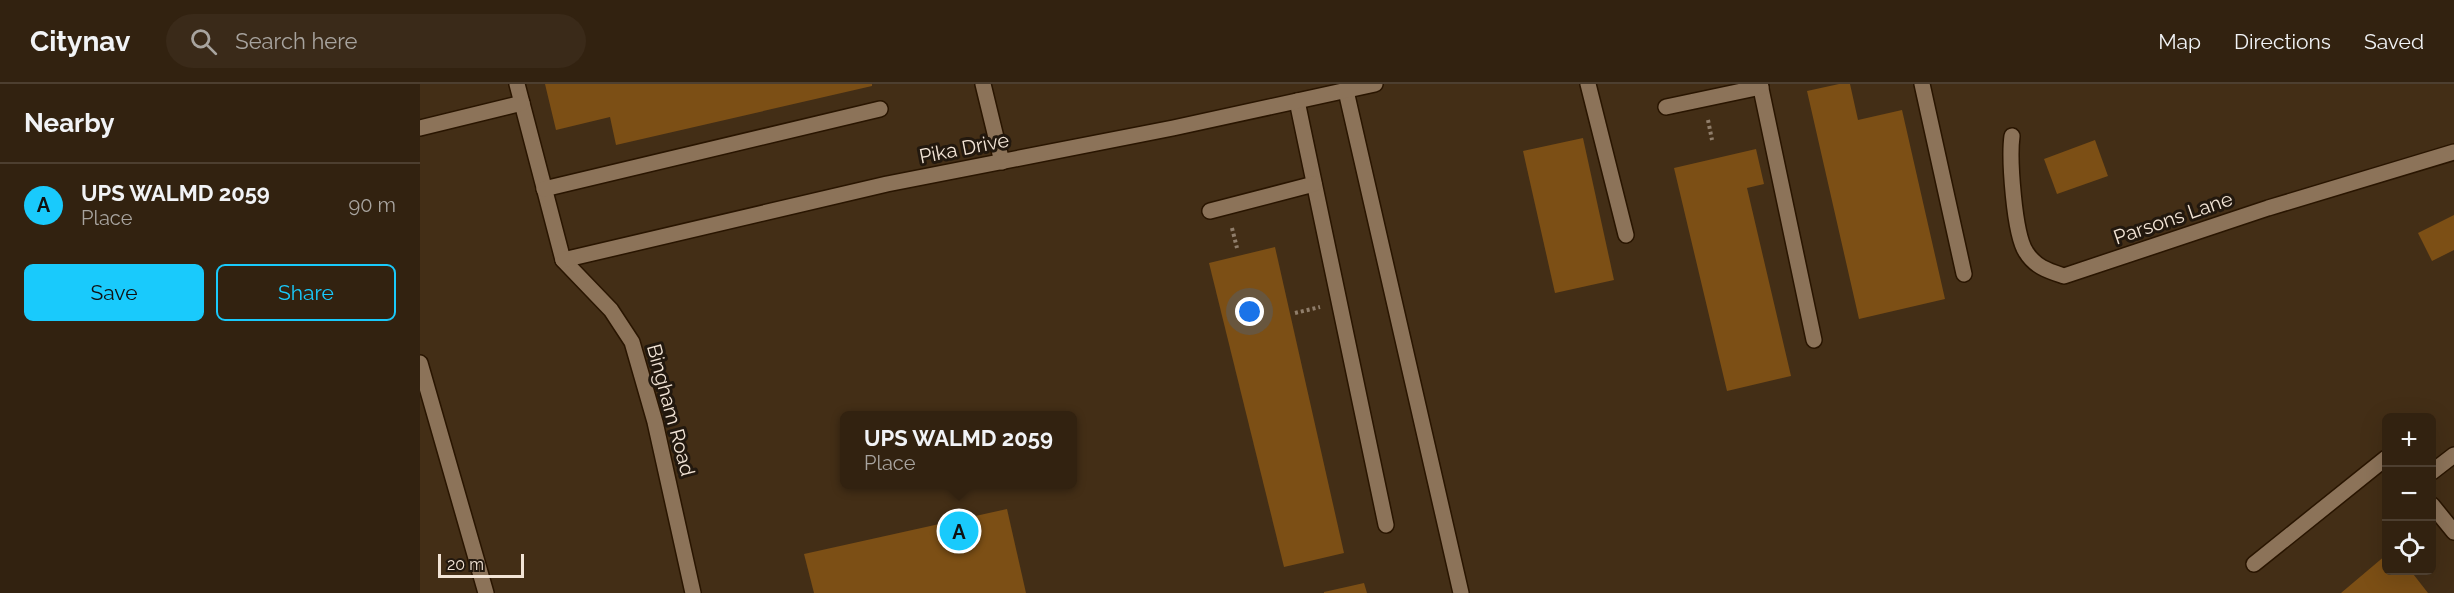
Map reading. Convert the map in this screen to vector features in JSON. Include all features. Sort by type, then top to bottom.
[{"type":"street","points":[[517,84],[563,260]]},
{"type":"street","points":[[983,84],[1002,162]]},
{"type":"street","name":"Pika Drive","points":[[563,260],[887,184],[1375,84]]},
{"type":"street","points":[[1588,84],[1626,235]]},
{"type":"street","points":[[1922,84],[1964,273]]},
{"type":"street","points":[[1666,107],[1761,85],[1814,340]]},
{"type":"street","points":[[1346,91],[1461,593]]},
{"type":"street","points":[[1297,101],[1386,525]]},
{"type":"street","points":[[420,128],[522,103]]},
{"type":"street","points":[[544,189],[880,108]]},
{"type":"street","name":"Parsons Lane","points":[[2012,136],[2009,155],[2015,209],[2025,251],[2041,268],[2064,276],[2268,208],[2454,152]]},
{"type":"street","points":[[1210,211],[1314,184]]},
{"type":"street","name":"Bingham Road","points":[[563,260],[611,310],[632,342],[655,422],[693,593]]},
{"type":"street","points":[[420,363],[486,593]]},
{"type":"street","points":[[2436,469],[2454,455]]},
{"type":"street","points":[[2254,564],[2382,461]]},
{"type":"street","points":[[2436,511],[2454,532]]},
{"type":"building","points":[[545,84],[872,84],[872,86],[616,145],[610,117],[556,130]]},
{"type":"building","points":[[1850,84],[1858,120],[1902,110],[1945,299],[1859,319],[1807,91]]},
{"type":"building","points":[[1583,138],[1614,280],[1555,293],[1523,151]]},
{"type":"building","points":[[2095,140],[2108,176],[2057,194],[2044,159]]},
{"type":"building","points":[[1756,149],[1764,184],[1747,188],[1791,376],[1727,391],[1674,168]]},
{"type":"building","points":[[2454,215],[2454,250],[2432,261],[2418,233]]},
{"type":"building","points":[[1275,247],[1344,553],[1284,567],[1209,263]]},
{"type":"building","points":[[1007,509],[1026,593],[814,593],[804,554]]},
{"type":"building","points":[[2382,558],[2382,575],[2414,575],[2428,593],[2341,593]]},
{"type":"building","points":[[1364,583],[1367,593],[1324,593],[1324,592]]},
{"type":"place","name":"UPS WALMD 2059","points":[[959,531]]}]
